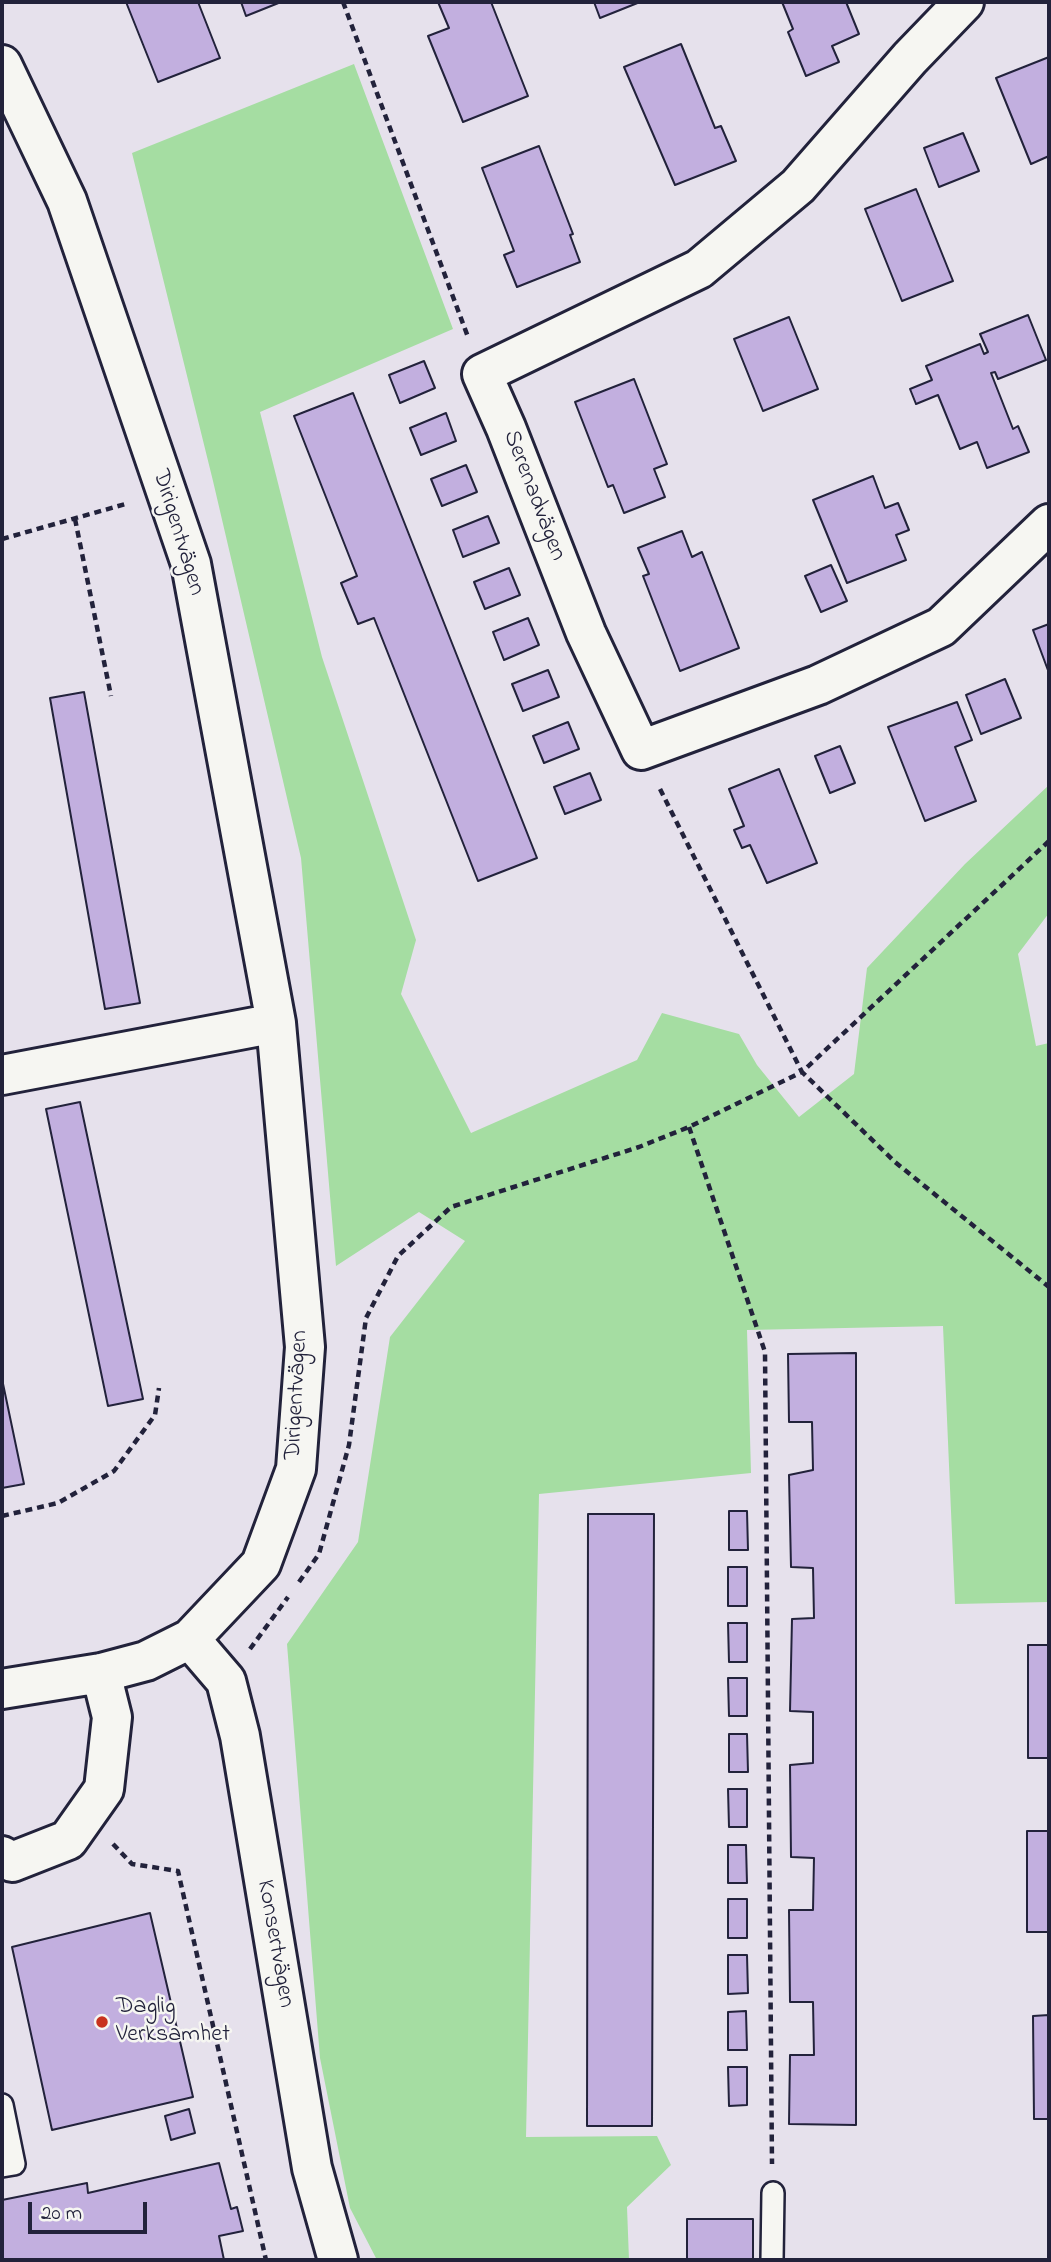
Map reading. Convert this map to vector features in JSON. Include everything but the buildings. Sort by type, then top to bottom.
[{"type":"street","points":[[482,374],[699,269],[798,186],[910,58],[964,2]]},
{"type":"street","name":"Dirigentvägen","points":[[2,65],[67,201],[191,564],[276,1023],[305,1347],[296,1469],[261,1564],[190,1639],[146,1661],[101,1672],[2,1689]]},
{"type":"street","name":"Serenadvägen","points":[[482,374],[506,428],[586,633],[641,750]]},
{"type":"street","points":[[641,750],[818,685],[941,627],[1049,524]]},
{"type":"street","points":[[2,1075],[276,1023]]},
{"type":"street","name":"Konsertvägen","points":[[190,1639],[226,1681],[240,1736],[312,2168],[338,2260]]},
{"type":"street","points":[[2,1856],[12,1862],[68,1840],[104,1789],[112,1717],[101,1672]]},
{"type":"lane","points":[[2,2105],[14,2164],[2,2166]]},
{"type":"lane","points":[[772,2260],[773,2193]]},
{"type":"path","points":[[343,2],[482,374]]},
{"type":"path","points":[[2,538],[166,492]]},
{"type":"path","points":[[75,519],[111,696]]},
{"type":"path","points":[[641,750],[802,1072],[895,1162],[1049,1287]]},
{"type":"path","points":[[297,1586],[319,1554],[349,1445],[366,1318],[398,1255],[451,1207],[639,1147],[689,1128],[802,1072],[1049,841]]},
{"type":"path","points":[[689,1128],[765,1352],[773,2193]]},
{"type":"path","points":[[2,1516],[58,1503],[114,1471],[155,1415],[159,1388]]},
{"type":"path","points":[[226,1681],[289,1596]]},
{"type":"path","points":[[86,1816],[132,1864],[178,1871],[266,2260]]},
{"type":"green space","points":[[354,64],[453,329],[260,412],[322,657],[416,940],[401,994],[471,1133],[637,1060],[662,1013],[739,1034],[757,1065],[799,1117],[854,1074],[867,968],[965,864],[1049,785],[1049,913],[1018,954],[1036,1046],[1049,1043],[1049,1602],[955,1604],[943,1326],[747,1330],[751,1473],[539,1494],[526,2137],[657,2136],[671,2165],[627,2207],[629,2260],[377,2260],[350,2208],[320,2058],[287,1644],[358,1542],[390,1337],[465,1241],[419,1212],[336,1266],[301,858],[213,481],[132,153]]},
{"type":"place","name":"Daglig Verksamhet","points":[[102,2022]]}]
